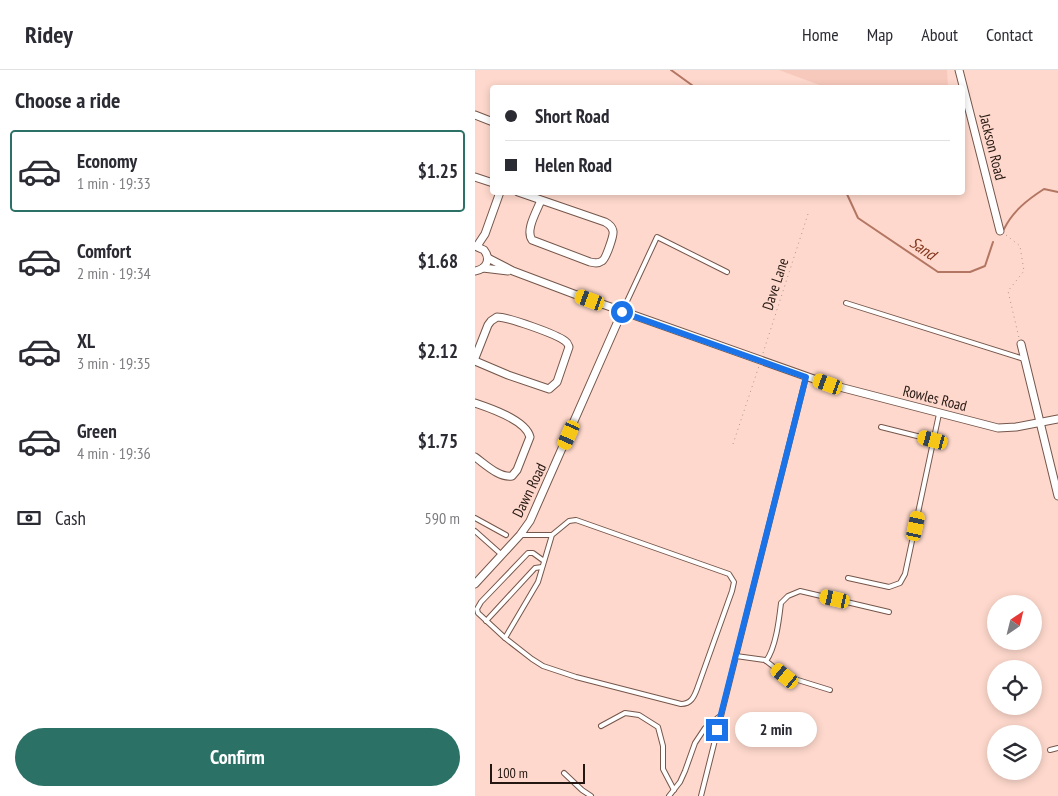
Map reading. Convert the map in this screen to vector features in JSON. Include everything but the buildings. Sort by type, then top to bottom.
[{"type":"street","name":"Jackson Road","points":[[959,70],[963,85]]},
{"type":"street","name":"Jackson Road","points":[[965,94],[1000,231]]},
{"type":"street","points":[[475,115],[490,121]]},
{"type":"street","points":[[475,177],[490,182]]},
{"type":"street","points":[[499,195],[485,234],[484,250],[488,258],[513,272]]},
{"type":"street","points":[[527,195],[605,222],[612,227],[613,234],[602,262],[590,262],[533,240],[530,237],[530,231],[541,200]]},
{"type":"street","points":[[484,250],[476,246],[485,234]]},
{"type":"street","points":[[478,271],[488,258]]},
{"type":"street","points":[[478,271],[513,272]]},
{"type":"street","name":"Rowles Road","points":[[513,272],[844,389],[1003,429],[1058,418]]},
{"type":"street","name":"Dawn Road","points":[[475,584],[520,535],[534,514],[622,312]]},
{"type":"street","points":[[500,317],[564,340],[569,345],[570,350],[557,382],[549,389],[475,360],[490,322],[500,317]]},
{"type":"street","points":[[1021,344],[1058,496]]},
{"type":"street","points":[[475,403],[503,414],[527,430],[530,437],[517,470],[512,476],[502,475],[475,457]]},
{"type":"lane","points":[[622,312],[657,237],[727,272]]},
{"type":"lane","points":[[846,304],[1024,360]]},
{"type":"lane","points":[[701,796],[806,377]]},
{"type":"lane","points":[[848,578],[889,586],[900,583],[905,574],[939,414]]},
{"type":"lane","points":[[881,427],[933,440]]},
{"type":"lane","points":[[475,518],[506,536]]},
{"type":"lane","points":[[505,638],[538,582],[552,535],[569,521],[576,520],[729,574],[734,582],[732,591],[695,695],[687,704],[681,704],[576,677],[543,666],[531,659],[505,638],[478,614],[477,609],[481,602],[529,552],[544,561]]},
{"type":"lane","points":[[475,531],[502,555]]},
{"type":"lane","points":[[520,535],[552,535]]},
{"type":"lane","points":[[486,621],[535,568],[542,567]]},
{"type":"lane","points":[[765,661],[770,655],[781,602],[783,599],[800,591],[889,612]]},
{"type":"lane","points":[[736,656],[765,661],[785,676],[830,690]]},
{"type":"lane","points":[[601,726],[625,712],[639,716],[658,727],[663,746],[663,769],[674,790]]},
{"type":"lane","points":[[669,796],[685,771],[695,743],[705,728],[720,716]]},
{"type":"lane","points":[[1050,750],[1058,748]]},
{"type":"lane","points":[[564,773],[591,796]]},
{"type":"path","name":"Dave Lane","points":[[733,444],[808,214]]},
{"type":"path","points":[[1000,231],[1020,246],[1024,270],[1008,291],[1021,344]]},
{"type":"shaded area","points":[[779,70],[947,70],[948,85],[820,85]]},
{"type":"waterway","name":"Sand","points":[[671,70],[692,85]]},
{"type":"waterway","name":"Sand","points":[[1004,229],[1016,211],[1038,193],[1044,189],[1058,192]]},
{"type":"waterway","name":"Sand","points":[[847,195],[858,218],[938,272],[970,272],[985,266],[993,242]]},
{"type":"route","points":[[622,312],[806,377],[717,730]]}]
